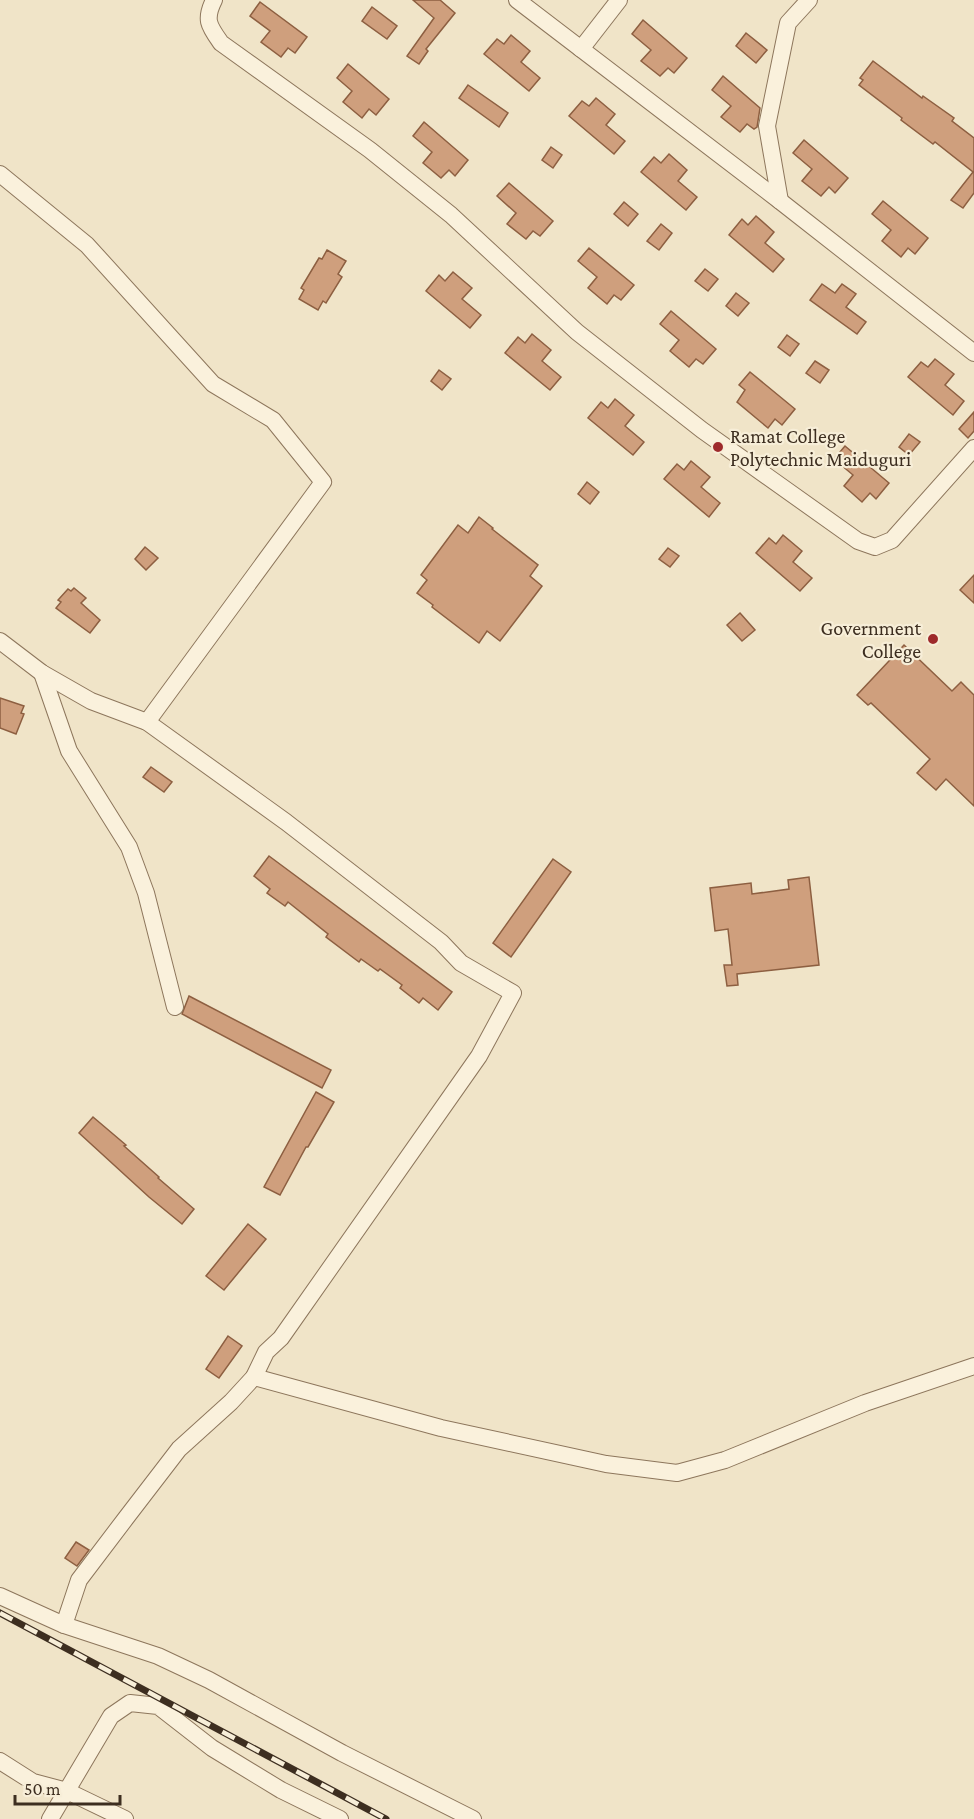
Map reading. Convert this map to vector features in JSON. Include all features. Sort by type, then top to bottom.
[{"type":"street","points":[[214,0],[208,14],[211,29],[221,43],[379,157],[451,215],[577,332],[693,423],[858,541],[875,547],[892,540],[974,448]]},
{"type":"street","points":[[517,0],[974,353]]},
{"type":"street","points":[[581,49],[619,0]]},
{"type":"street","points":[[780,201],[767,126],[788,23],[809,0]]},
{"type":"street","points":[[0,174],[87,245],[213,384],[273,420],[323,482],[147,722]]},
{"type":"street","points":[[0,641],[42,673],[91,701],[147,722],[286,822],[441,942],[461,963],[513,993],[478,1056],[281,1338],[266,1352],[254,1377],[231,1402],[179,1449],[79,1580],[64,1625]]},
{"type":"street","points":[[42,673],[69,751],[129,847],[146,893],[175,1007]]},
{"type":"street","points":[[254,1377],[441,1428],[606,1464],[677,1473],[725,1460],[865,1403],[974,1366]]},
{"type":"street","points":[[0,1596],[64,1625],[158,1656],[209,1680],[342,1754],[473,1819]]},
{"type":"street","points":[[50,1819],[111,1716],[130,1703],[158,1706],[212,1748],[281,1790],[340,1819]]},
{"type":"street","points":[[0,1761],[33,1782],[67,1791],[125,1819]]},
{"type":"building","points":[[413,0],[440,0],[455,13],[426,49],[428,51],[419,64],[407,56],[434,18]]},
{"type":"building","points":[[260,2],[307,37],[295,53],[288,48],[281,57],[261,42],[270,31],[250,16]]},
{"type":"building","points":[[372,7],[397,26],[387,39],[362,21]]},
{"type":"building","points":[[643,20],[687,58],[674,73],[668,68],[660,76],[641,61],[651,50],[632,34]]},
{"type":"building","points":[[746,33],[767,50],[756,63],[736,46]]},
{"type":"building","points":[[511,35],[530,51],[521,62],[540,78],[529,91],[484,54],[497,39],[504,44]]},
{"type":"building","points":[[873,61],[922,98],[923,96],[954,118],[952,121],[974,138],[974,193],[963,208],[951,200],[973,172],[935,142],[933,144],[901,120],[902,118],[859,85],[863,80],[860,78]]},
{"type":"building","points":[[348,64],[389,99],[376,115],[369,109],[362,118],[343,102],[352,91],[337,78]]},
{"type":"building","points":[[723,76],[760,108],[757,127],[754,129],[747,124],[740,132],[721,117],[731,106],[712,90]]},
{"type":"building","points":[[468,85],[508,113],[499,127],[459,98]]},
{"type":"building","points":[[596,98],[615,114],[606,125],[625,141],[614,154],[569,116],[582,101],[589,106]]},
{"type":"building","points":[[424,122],[468,160],[455,176],[449,170],[441,178],[423,163],[432,152],[413,136]]},
{"type":"building","points":[[804,140],[848,178],[835,193],[829,187],[821,196],[802,181],[812,169],[793,153]]},
{"type":"building","points":[[551,147],[562,155],[553,168],[542,160]]},
{"type":"building","points":[[669,154],[687,170],[678,181],[697,197],[686,210],[641,172],[654,157],[661,163]]},
{"type":"building","points":[[509,183],[553,221],[540,236],[533,231],[526,239],[507,224],[516,213],[497,196]]},
{"type":"building","points":[[883,201],[928,238],[915,254],[908,248],[901,257],[882,241],[891,230],[872,214]]},
{"type":"building","points":[[624,202],[638,214],[628,226],[614,214]]},
{"type":"building","points":[[756,216],[774,232],[765,243],[784,259],[773,272],[729,235],[742,219],[748,225]]},
{"type":"building","points":[[661,224],[672,233],[659,250],[647,241]]},
{"type":"building","points":[[589,248],[634,285],[621,300],[614,295],[607,304],[588,288],[597,277],[578,261]]},
{"type":"building","points":[[327,250],[346,261],[338,274],[342,277],[326,303],[323,301],[318,310],[299,299],[304,290],[301,288],[319,258],[322,259]]},
{"type":"building","points":[[705,269],[718,279],[708,291],[695,281]]},
{"type":"building","points":[[453,272],[472,288],[462,299],[481,315],[470,328],[426,291],[439,275],[445,281]]},
{"type":"building","points":[[822,284],[835,293],[842,284],[856,294],[846,307],[866,322],[857,334],[810,300]]},
{"type":"building","points":[[736,293],[749,303],[738,316],[726,306]]},
{"type":"building","points":[[671,311],[716,349],[703,364],[696,359],[689,367],[670,351],[679,340],[660,324]]},
{"type":"building","points":[[532,334],[551,350],[542,361],[561,377],[550,390],[505,353],[518,337],[525,343]]},
{"type":"building","points":[[787,335],[799,344],[790,356],[778,347]]},
{"type":"building","points":[[935,359],[954,374],[945,385],[964,401],[953,415],[908,377],[921,362],[928,367]]},
{"type":"building","points":[[815,361],[829,370],[820,383],[806,373]]},
{"type":"building","points":[[439,370],[451,379],[442,390],[431,381]]},
{"type":"building","points":[[750,372],[795,409],[782,425],[775,419],[768,428],[737,402],[745,390],[739,385]]},
{"type":"building","points":[[615,399],[634,415],[625,426],[644,442],[633,455],[588,418],[601,402],[608,408]]},
{"type":"building","points":[[974,412],[974,431],[968,438],[959,429]]},
{"type":"building","points":[[909,434],[920,442],[909,455],[899,447]]},
{"type":"building","points":[[845,446],[889,483],[876,499],[870,493],[862,502],[844,486],[853,475],[834,459]]},
{"type":"building","points":[[691,461],[710,477],[701,487],[720,503],[709,517],[664,479],[677,464],[684,470]]},
{"type":"building","points":[[587,482],[599,492],[590,504],[578,494]]},
{"type":"building","points":[[479,517],[538,565],[530,576],[542,586],[500,641],[487,631],[479,643],[417,593],[427,580],[421,575],[458,525],[468,533]]},
{"type":"building","points":[[783,535],[802,551],[793,562],[812,578],[800,591],[756,553],[769,538],[776,544]]},
{"type":"building","points":[[145,547],[158,558],[146,570],[135,559]]},
{"type":"building","points":[[668,548],[679,556],[670,567],[659,559]]},
{"type":"building","points":[[974,575],[974,603],[960,590]]},
{"type":"building","points":[[74,588],[86,598],[81,603],[100,620],[90,633],[56,608],[61,602],[58,600],[68,589],[71,591]]},
{"type":"building","points":[[740,613],[755,630],[742,641],[727,625]]},
{"type":"building","points":[[904,645],[952,691],[961,682],[974,695],[974,806],[946,779],[936,790],[917,773],[930,759],[871,703],[868,705],[857,695]]},
{"type":"building","points":[[0,698],[24,706],[21,713],[24,714],[16,734],[0,728]]},
{"type":"building","points":[[151,767],[172,782],[164,792],[143,777]]},
{"type":"building","points":[[269,856],[452,992],[438,1010],[423,998],[419,1003],[400,988],[402,985],[380,969],[378,971],[361,959],[359,962],[326,937],[328,934],[288,902],[285,906],[267,893],[270,889],[254,876]]},
{"type":"building","points":[[553,859],[571,872],[511,957],[493,943]]},
{"type":"building","points":[[809,877],[819,965],[737,974],[738,985],[727,986],[724,965],[732,965],[728,929],[715,931],[710,888],[751,883],[752,894],[789,889],[788,880]]},
{"type":"building","points":[[189,996],[331,1070],[322,1088],[182,1014]]},
{"type":"building","points":[[316,1092],[334,1102],[280,1195],[264,1187]]},
{"type":"building","points":[[93,1117],[194,1209],[182,1224],[79,1133]]},
{"type":"building","points":[[248,1224],[266,1239],[224,1290],[206,1276]]},
{"type":"building","points":[[228,1336],[242,1346],[219,1378],[206,1369]]},
{"type":"building","points":[[76,1542],[89,1550],[77,1566],[65,1558]]},
{"type":"railway","points":[[0,1613],[386,1819]]},
{"type":"place","name":"Ramat College Polytechnic Maiduguri","points":[[718,447]]},
{"type":"place","name":"Government College","points":[[933,639]]}]
